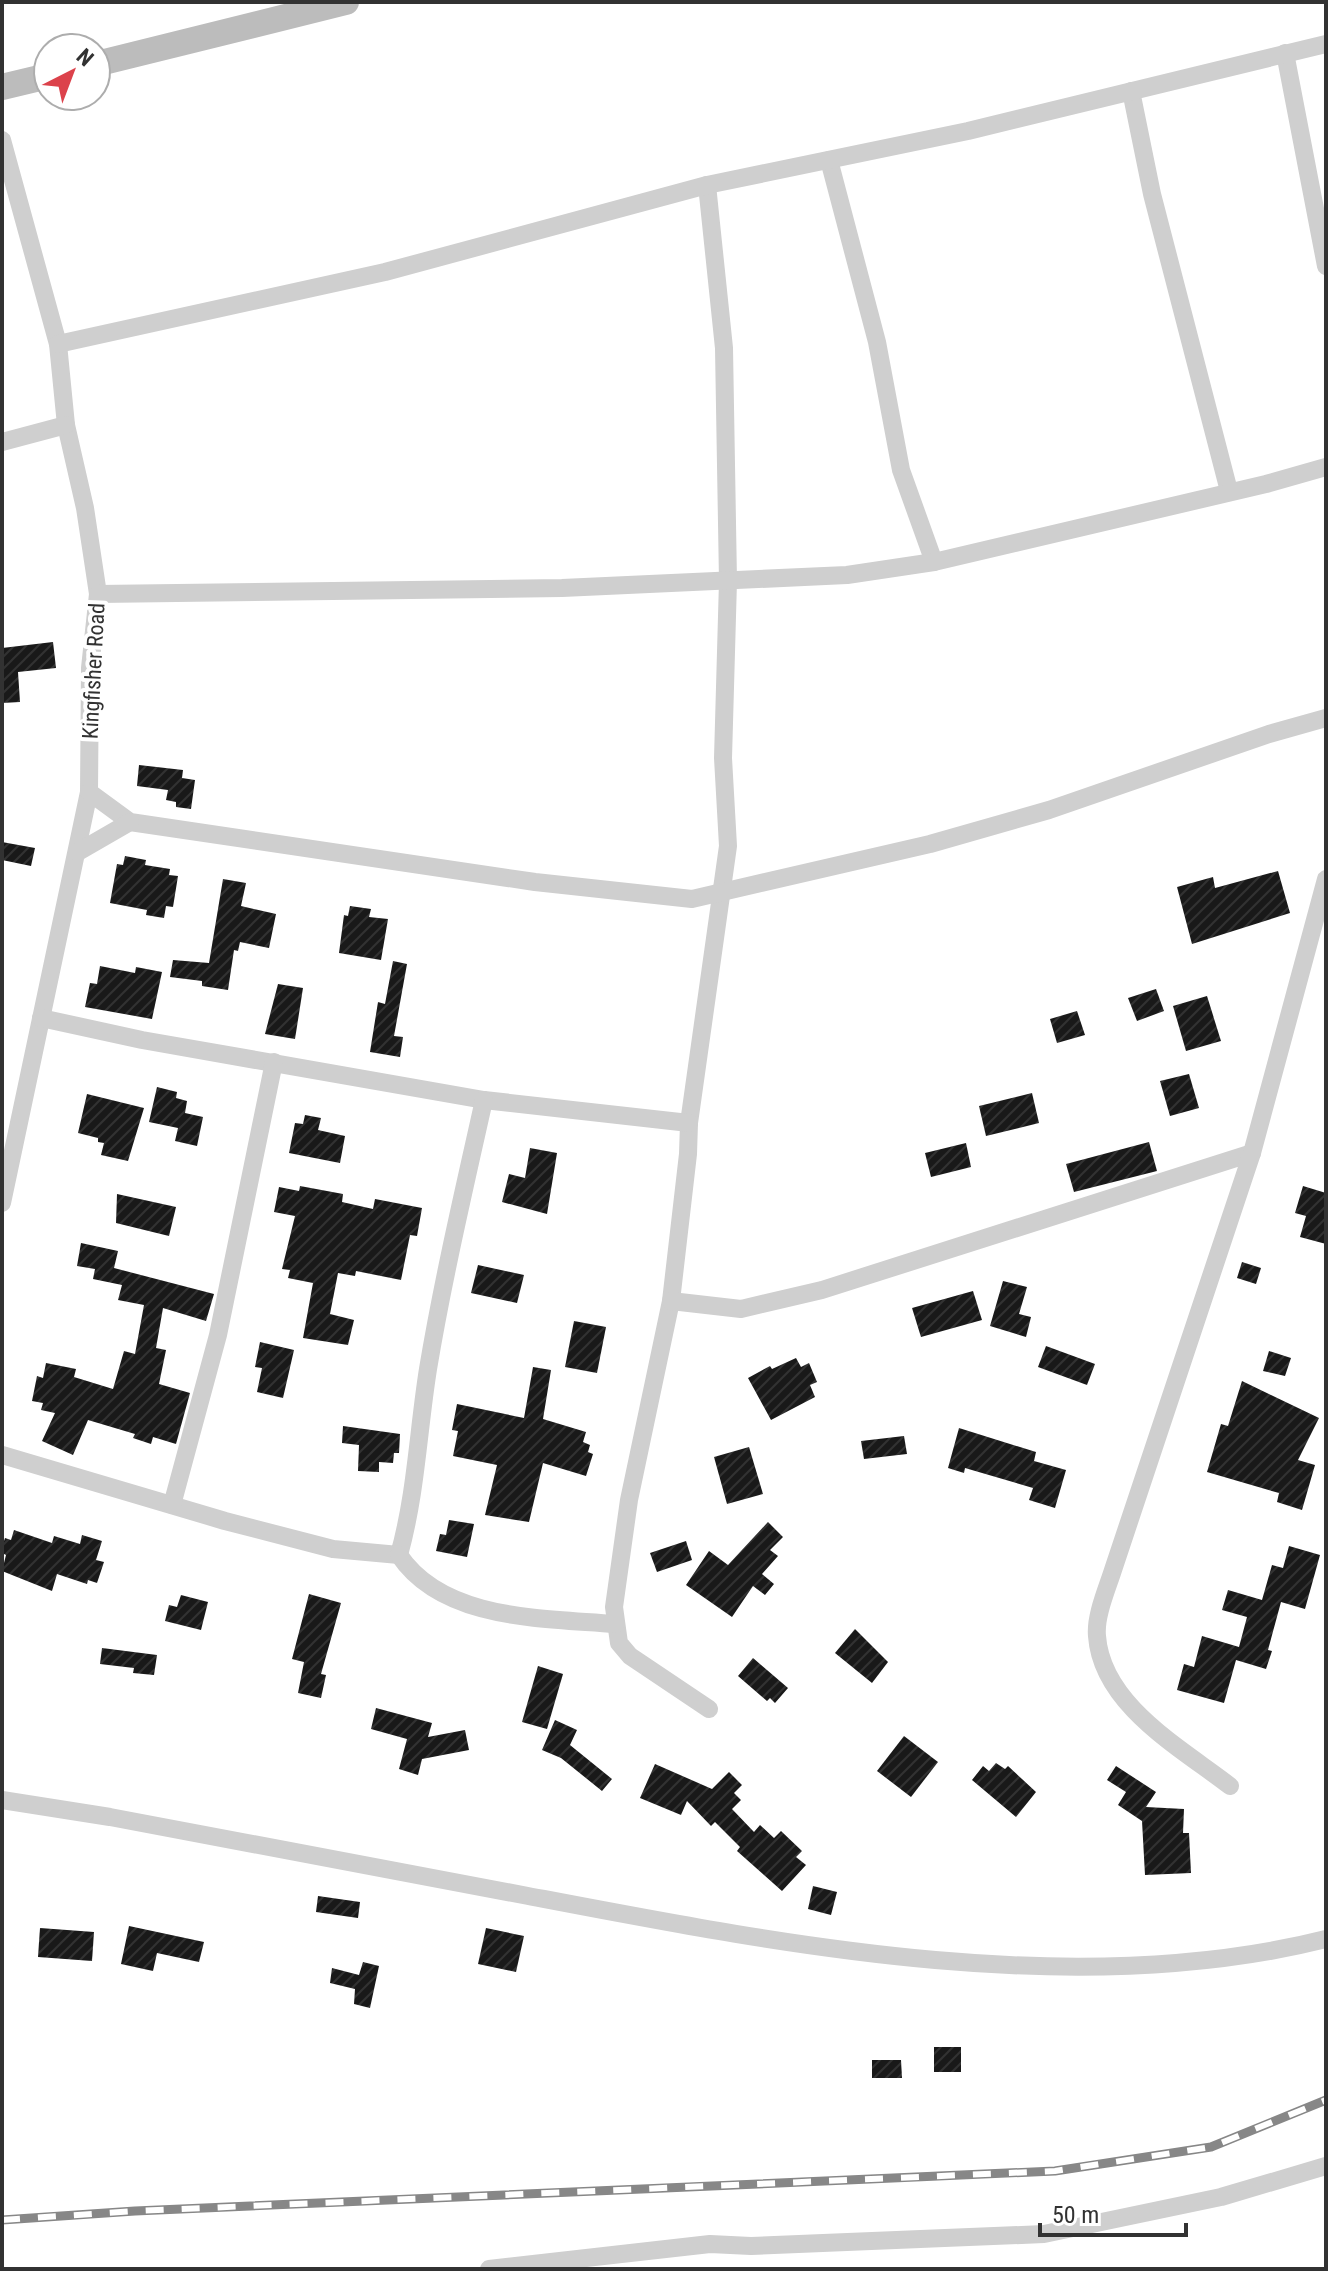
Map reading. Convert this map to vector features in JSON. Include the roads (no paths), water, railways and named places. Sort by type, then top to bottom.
[{"type":"main road","points":[[112,60],[346,2]]},
{"type":"main road","points":[[2,87],[32,80]]},
{"type":"street","points":[[58,344],[385,272],[707,185],[968,131],[1326,44]]},
{"type":"street","points":[[1285,53],[1326,266]]},
{"type":"street","points":[[1131,91],[1156,208],[1229,491]]},
{"type":"street","name":"Kingfisher Road","points":[[2,140],[58,344],[66,425],[85,508],[98,594],[90,668],[89,792],[2,1203]]},
{"type":"street","points":[[829,160],[877,342],[901,470],[934,562]]},
{"type":"street","points":[[707,185],[724,348],[728,581],[723,758],[728,846],[724,893],[689,1123],[687,1169],[671,1301],[629,1500],[614,1607],[619,1643],[630,1656],[709,1709]]},
{"type":"street","points":[[2,442],[66,425]]},
{"type":"street","points":[[98,594],[562,588],[847,575],[934,562],[1326,467]]},
{"type":"street","points":[[89,792],[130,822],[661,898],[692,899],[899,852],[1034,814],[1326,718]]},
{"type":"street","points":[[78,852],[130,822]]},
{"type":"street","points":[[1230,1786],[1136,1713],[1103,1660],[1096,1634],[1113,1570],[1252,1153],[1326,879]]},
{"type":"street","points":[[41,1018],[484,1100],[689,1123]]},
{"type":"street","points":[[172,1505],[218,1335],[274,1062]]},
{"type":"street","points":[[399,1555],[413,1501],[421,1414],[433,1340],[484,1100]]},
{"type":"street","points":[[671,1301],[741,1309],[822,1290],[1252,1153]]},
{"type":"street","points":[[2,1455],[333,1549],[399,1555],[423,1584],[474,1605],[528,1617],[615,1624]]},
{"type":"street","points":[[2,1800],[110,1817],[763,1938],[903,1958],[1028,1965],[1125,1964],[1239,1956],[1326,1939]]},
{"type":"street","points":[[489,2269],[710,2244],[751,2246],[1044,2234],[1221,2197],[1326,2166]]},
{"type":"railway","points":[[2,2220],[135,2211],[1055,2171],[1211,2147],[1326,2100]]}]
